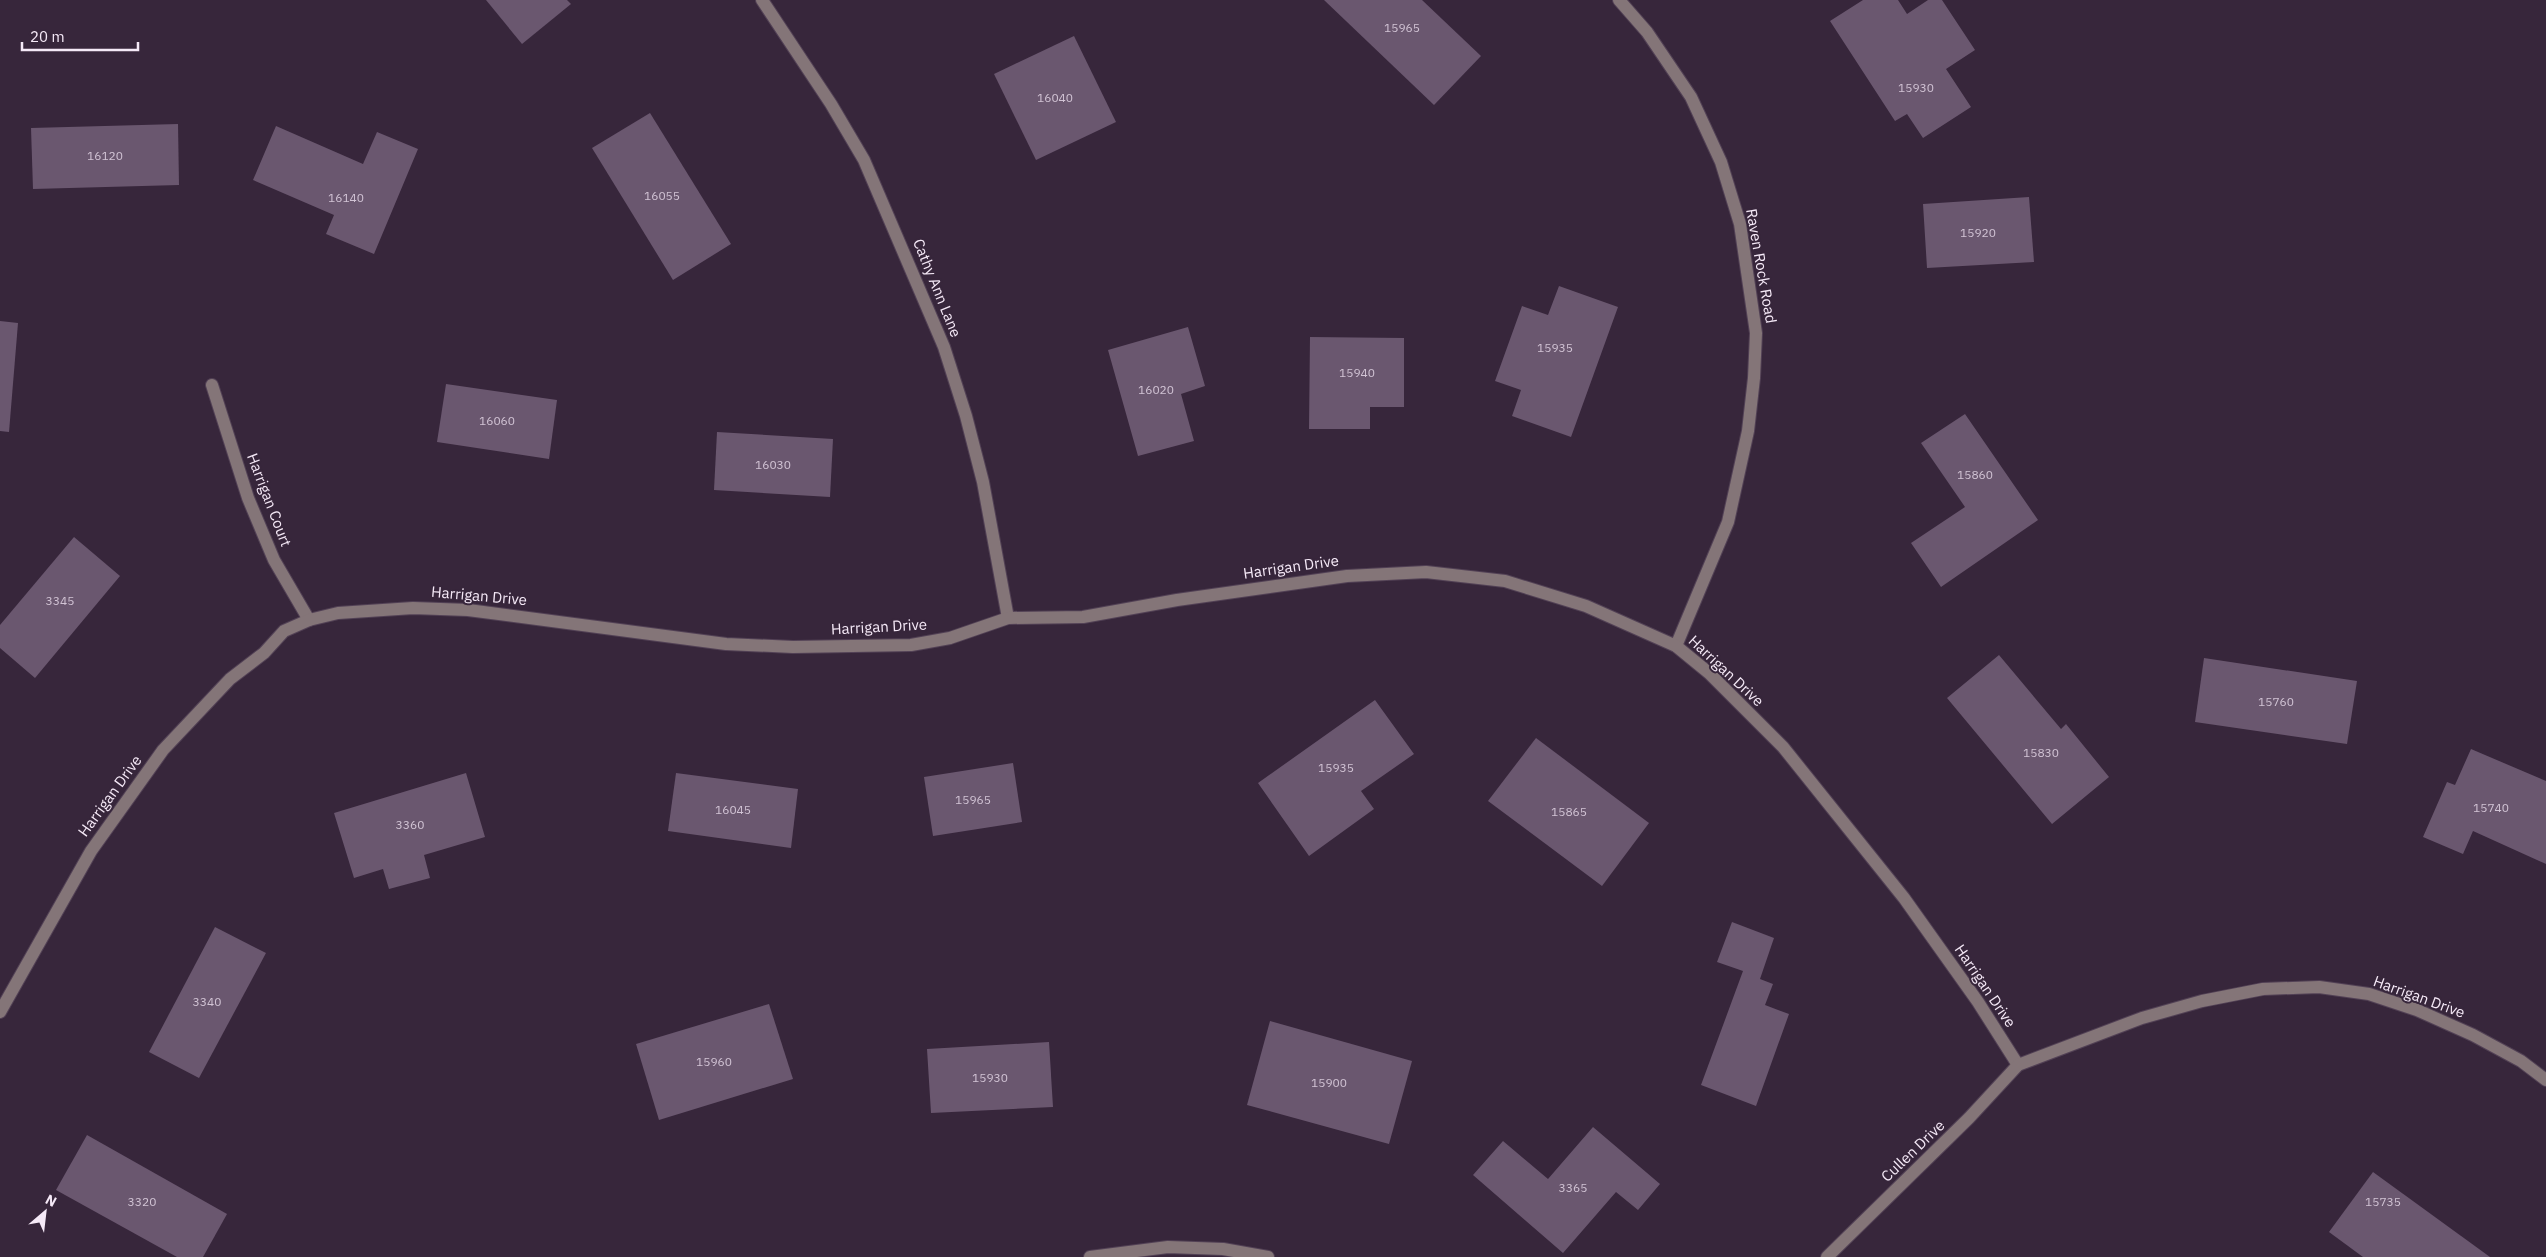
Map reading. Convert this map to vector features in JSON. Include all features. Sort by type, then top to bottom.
[{"type":"street","name":"Cathy Ann Lane","points":[[762,0],[831,104],[864,160],[944,347],[966,416],[983,482],[1008,618]]},
{"type":"street","name":"Raven Rock Road","points":[[1619,0],[1648,32],[1691,97],[1721,162],[1740,224],[1756,332],[1754,378],[1748,431],[1728,522],[1676,646]]},
{"type":"street","name":"Harrigan Court","points":[[212,385],[248,498],[274,560],[309,620]]},
{"type":"street","name":"Harrigan Drive","points":[[0,1012],[91,851],[164,750],[230,679],[264,653],[284,631],[309,620],[338,613],[413,608],[468,610],[726,644],[793,647],[911,645],[950,638],[1008,618],[1083,617],[1177,600],[1338,577],[1426,572],[1505,581],[1586,606],[1676,646],[1709,673],[1783,747],[1904,898],[1978,1002],[2018,1065],[2142,1018],[2202,1001],[2263,990],[2319,986],[2369,994],[2417,1010],[2481,1039],[2521,1061],[2546,1080]]},
{"type":"street","name":"Cullen Drive","points":[[1827,1257],[1969,1118],[2018,1065]]},
{"type":"street","points":[[1090,1257],[1168,1247],[1222,1248],[1268,1257]]},
{"type":"building","points":[[486,0],[567,0],[571,4],[522,44]]},
{"type":"building","points":[[1324,0],[1422,0],[1481,56],[1434,105]]},
{"type":"building","points":[[1863,0],[1898,0],[1907,14],[1928,0],[1942,0],[1975,50],[1946,69],[1971,107],[1923,138],[1907,114],[1895,121],[1830,21]]},
{"type":"building","points":[[1074,36],[1116,122],[1036,160],[994,74]]},
{"type":"building","points":[[650,113],[731,244],[673,280],[592,148]]},
{"type":"building","points":[[178,124],[179,185],[33,189],[31,128]]},
{"type":"building","points":[[276,126],[363,164],[377,132],[418,149],[374,254],[326,234],[334,215],[253,180]]},
{"type":"building","points":[[2029,197],[2034,262],[1927,268],[1923,204]]},
{"type":"building","points":[[1559,286],[1618,307],[1571,437],[1512,416],[1521,390],[1495,381],[1522,306],[1548,315]]},
{"type":"building","points":[[0,321],[18,323],[9,432],[0,431]]},
{"type":"building","points":[[1188,327],[1205,386],[1181,394],[1194,441],[1138,456],[1108,350]]},
{"type":"building","points":[[1310,337],[1404,338],[1404,407],[1370,407],[1370,429],[1309,429]]},
{"type":"building","points":[[446,384],[557,400],[549,459],[437,442]]},
{"type":"building","points":[[1965,414],[2038,520],[1941,587],[1911,543],[1965,507],[1921,443]]},
{"type":"building","points":[[717,432],[833,439],[830,497],[714,490]]},
{"type":"building","points":[[74,537],[120,576],[35,678],[0,648],[0,625]]},
{"type":"building","points":[[1999,655],[2061,729],[2066,724],[2109,777],[2052,824],[1947,698]]},
{"type":"building","points":[[2204,658],[2357,681],[2347,744],[2195,722]]},
{"type":"building","points":[[1375,700],[1414,754],[1361,791],[1374,809],[1309,856],[1258,783]]},
{"type":"building","points":[[1536,738],[1649,823],[1602,886],[1488,801]]},
{"type":"building","points":[[2471,749],[2546,781],[2546,864],[2473,831],[2463,854],[2423,837],[2447,782],[2455,785]]},
{"type":"building","points":[[1013,763],[1022,822],[933,836],[924,777]]},
{"type":"building","points":[[466,773],[485,837],[424,855],[430,878],[389,889],[383,869],[354,878],[334,813]]},
{"type":"building","points":[[676,773],[798,789],[791,848],[668,831]]},
{"type":"building","points":[[1732,922],[1774,938],[1760,979],[1773,984],[1765,1005],[1789,1014],[1756,1106],[1701,1085],[1743,971],[1717,962]]},
{"type":"building","points":[[215,927],[266,953],[199,1078],[149,1052]]},
{"type":"building","points":[[769,1004],[793,1079],[659,1120],[636,1044]]},
{"type":"building","points":[[1270,1021],[1412,1061],[1389,1144],[1247,1105]]},
{"type":"building","points":[[1049,1042],[1053,1107],[931,1113],[927,1049]]},
{"type":"building","points":[[1593,1127],[1660,1184],[1638,1210],[1616,1192],[1563,1253],[1473,1175],[1503,1141],[1548,1179]]},
{"type":"building","points":[[87,1135],[227,1214],[203,1257],[177,1257],[56,1190]]},
{"type":"building","points":[[2373,1172],[2490,1257],[2363,1257],[2329,1232]]}]
